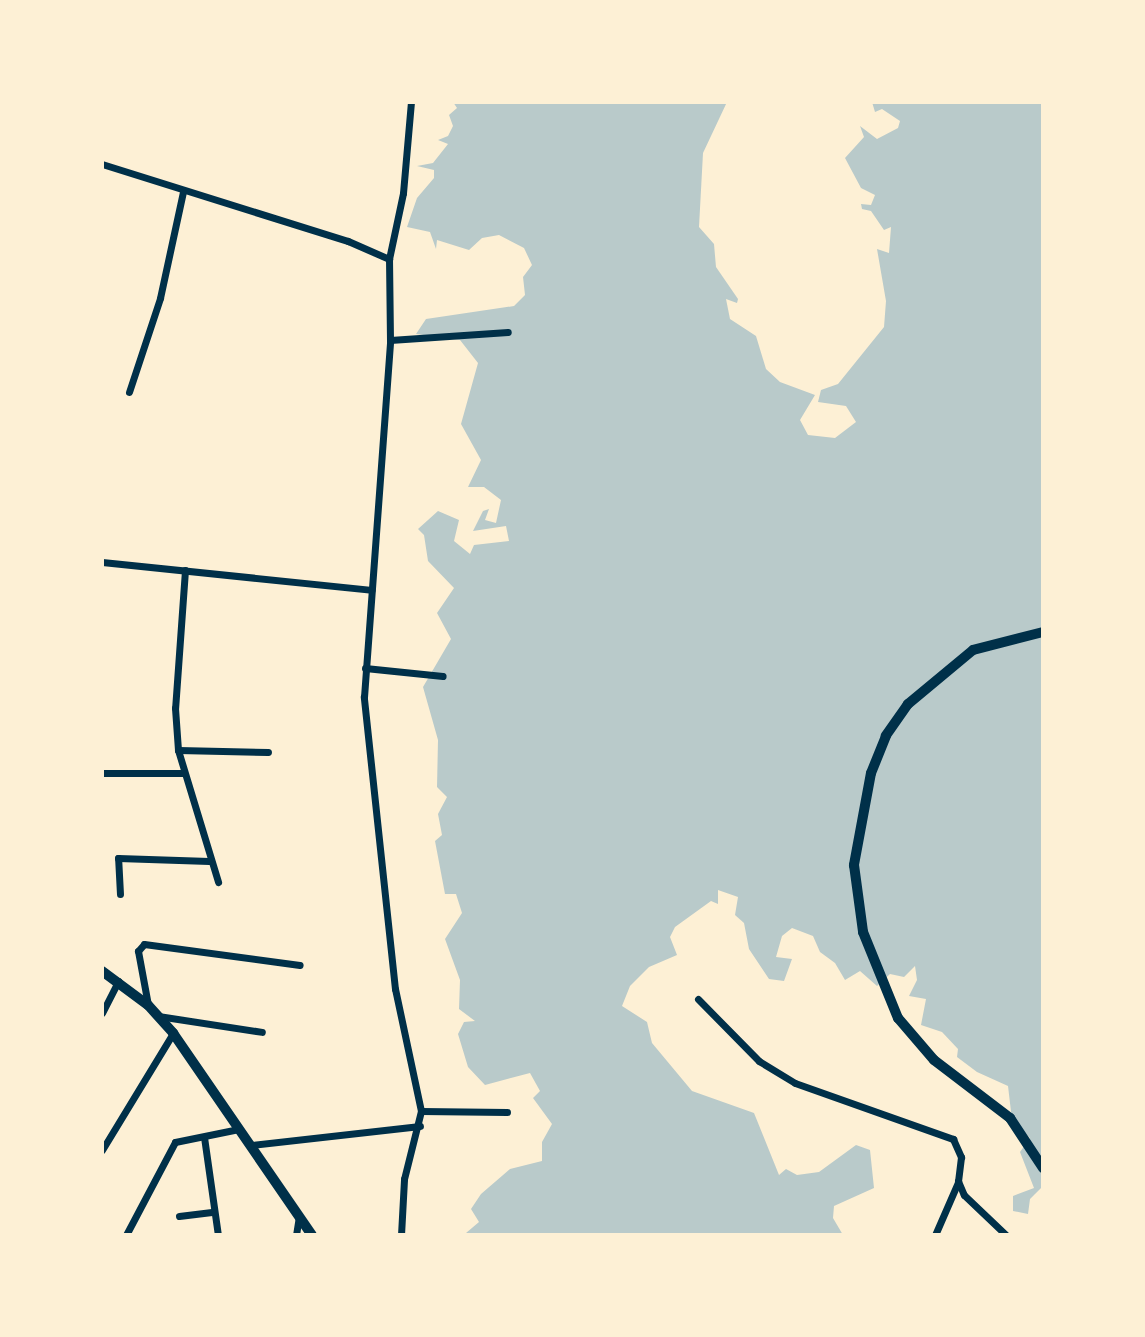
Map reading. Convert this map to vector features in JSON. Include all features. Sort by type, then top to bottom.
[{"type":"main road","points":[[1043,632],[973,650],[908,704],[871,773],[854,865],[863,932],[889,1003],[934,1060],[1019,1128],[1043,1168]]},
{"type":"main road","points":[[102,971],[148,1005],[173,1033],[312,1235]]},
{"type":"street","points":[[401,1235],[404,1179],[420,1126],[421,1111],[395,989],[375,841],[365,668],[390,340],[389,259],[403,193],[411,102]]},
{"type":"street","points":[[102,164],[183,192],[348,241],[389,259]]},
{"type":"street","points":[[129,392],[160,298],[183,192]]},
{"type":"street","points":[[390,340],[508,332]]},
{"type":"street","points":[[102,562],[372,590]]},
{"type":"street","points":[[185,570],[175,708],[178,750],[209,861],[218,882]]},
{"type":"street","points":[[365,668],[443,676]]},
{"type":"street","points":[[178,750],[268,752]]},
{"type":"street","points":[[102,773],[184,773]]},
{"type":"street","points":[[120,894],[118,858],[209,861]]},
{"type":"street","points":[[148,1005],[138,951],[144,944],[300,965]]},
{"type":"street","points":[[102,1013],[118,981]]},
{"type":"street","points":[[698,999],[759,1061],[795,1083],[953,1139],[961,1157],[958,1181],[935,1235]]},
{"type":"street","points":[[158,1016],[262,1032]]},
{"type":"street","points":[[102,1150],[173,1033]]},
{"type":"street","points":[[421,1111],[507,1112]]},
{"type":"street","points":[[251,1145],[420,1126]]},
{"type":"street","points":[[126,1235],[173,1145],[239,1129]]},
{"type":"street","points":[[204,1137],[212,1212],[218,1235]]},
{"type":"street","points":[[958,1181],[971,1205],[1006,1235]]},
{"type":"street","points":[[179,1216],[212,1212]]},
{"type":"street","points":[[296,1235],[299,1217]]},
{"type":"shaded area","points":[[453,102],[727,102],[703,153],[699,227],[714,244],[716,267],[738,299],[737,303],[726,299],[730,319],[756,336],[766,369],[780,382],[815,395],[800,420],[808,435],[835,438],[856,422],[846,406],[818,402],[821,390],[838,384],[884,327],[886,301],[877,249],[889,253],[891,227],[884,230],[871,211],[862,209],[861,204],[871,205],[875,195],[861,188],[845,158],[864,137],[860,126],[877,139],[898,128],[900,121],[882,109],[875,112],[872,102],[1043,102],[1043,1186],[1030,1199],[1028,1214],[1013,1211],[1013,1196],[1034,1188],[1020,1152],[1030,1138],[1012,1120],[1008,1086],[977,1072],[957,1057],[958,1049],[942,1032],[921,1025],[926,999],[909,996],[917,980],[915,966],[904,977],[890,974],[877,986],[860,971],[845,980],[835,963],[820,952],[813,936],[792,928],[782,936],[776,957],[792,959],[784,981],[769,979],[749,949],[744,923],[735,915],[738,897],[718,890],[718,904],[711,901],[675,927],[670,937],[677,955],[649,967],[630,986],[622,1006],[647,1022],[652,1043],[692,1091],[754,1113],[779,1175],[786,1169],[797,1175],[819,1172],[856,1145],[870,1150],[874,1188],[834,1206],[833,1218],[843,1235],[466,1233],[479,1222],[471,1209],[481,1194],[510,1169],[542,1161],[542,1142],[552,1124],[533,1098],[540,1091],[530,1073],[485,1085],[468,1067],[458,1034],[464,1022],[475,1021],[459,1009],[460,980],[445,939],[462,913],[456,894],[445,894],[435,841],[442,835],[438,814],[447,797],[437,787],[438,740],[423,687],[451,639],[437,613],[454,588],[428,561],[424,535],[418,529],[438,511],[459,520],[454,541],[470,554],[474,545],[509,541],[506,526],[473,531],[483,511],[489,509],[485,520],[496,523],[501,500],[484,487],[468,487],[481,460],[461,424],[478,363],[460,340],[416,334],[426,319],[514,306],[525,295],[523,277],[532,265],[524,248],[499,235],[482,238],[469,250],[437,240],[436,249],[430,232],[407,227],[417,198],[434,178],[434,170],[417,166],[433,163],[448,144],[438,140],[448,136],[453,126],[449,115],[457,108]]}]
